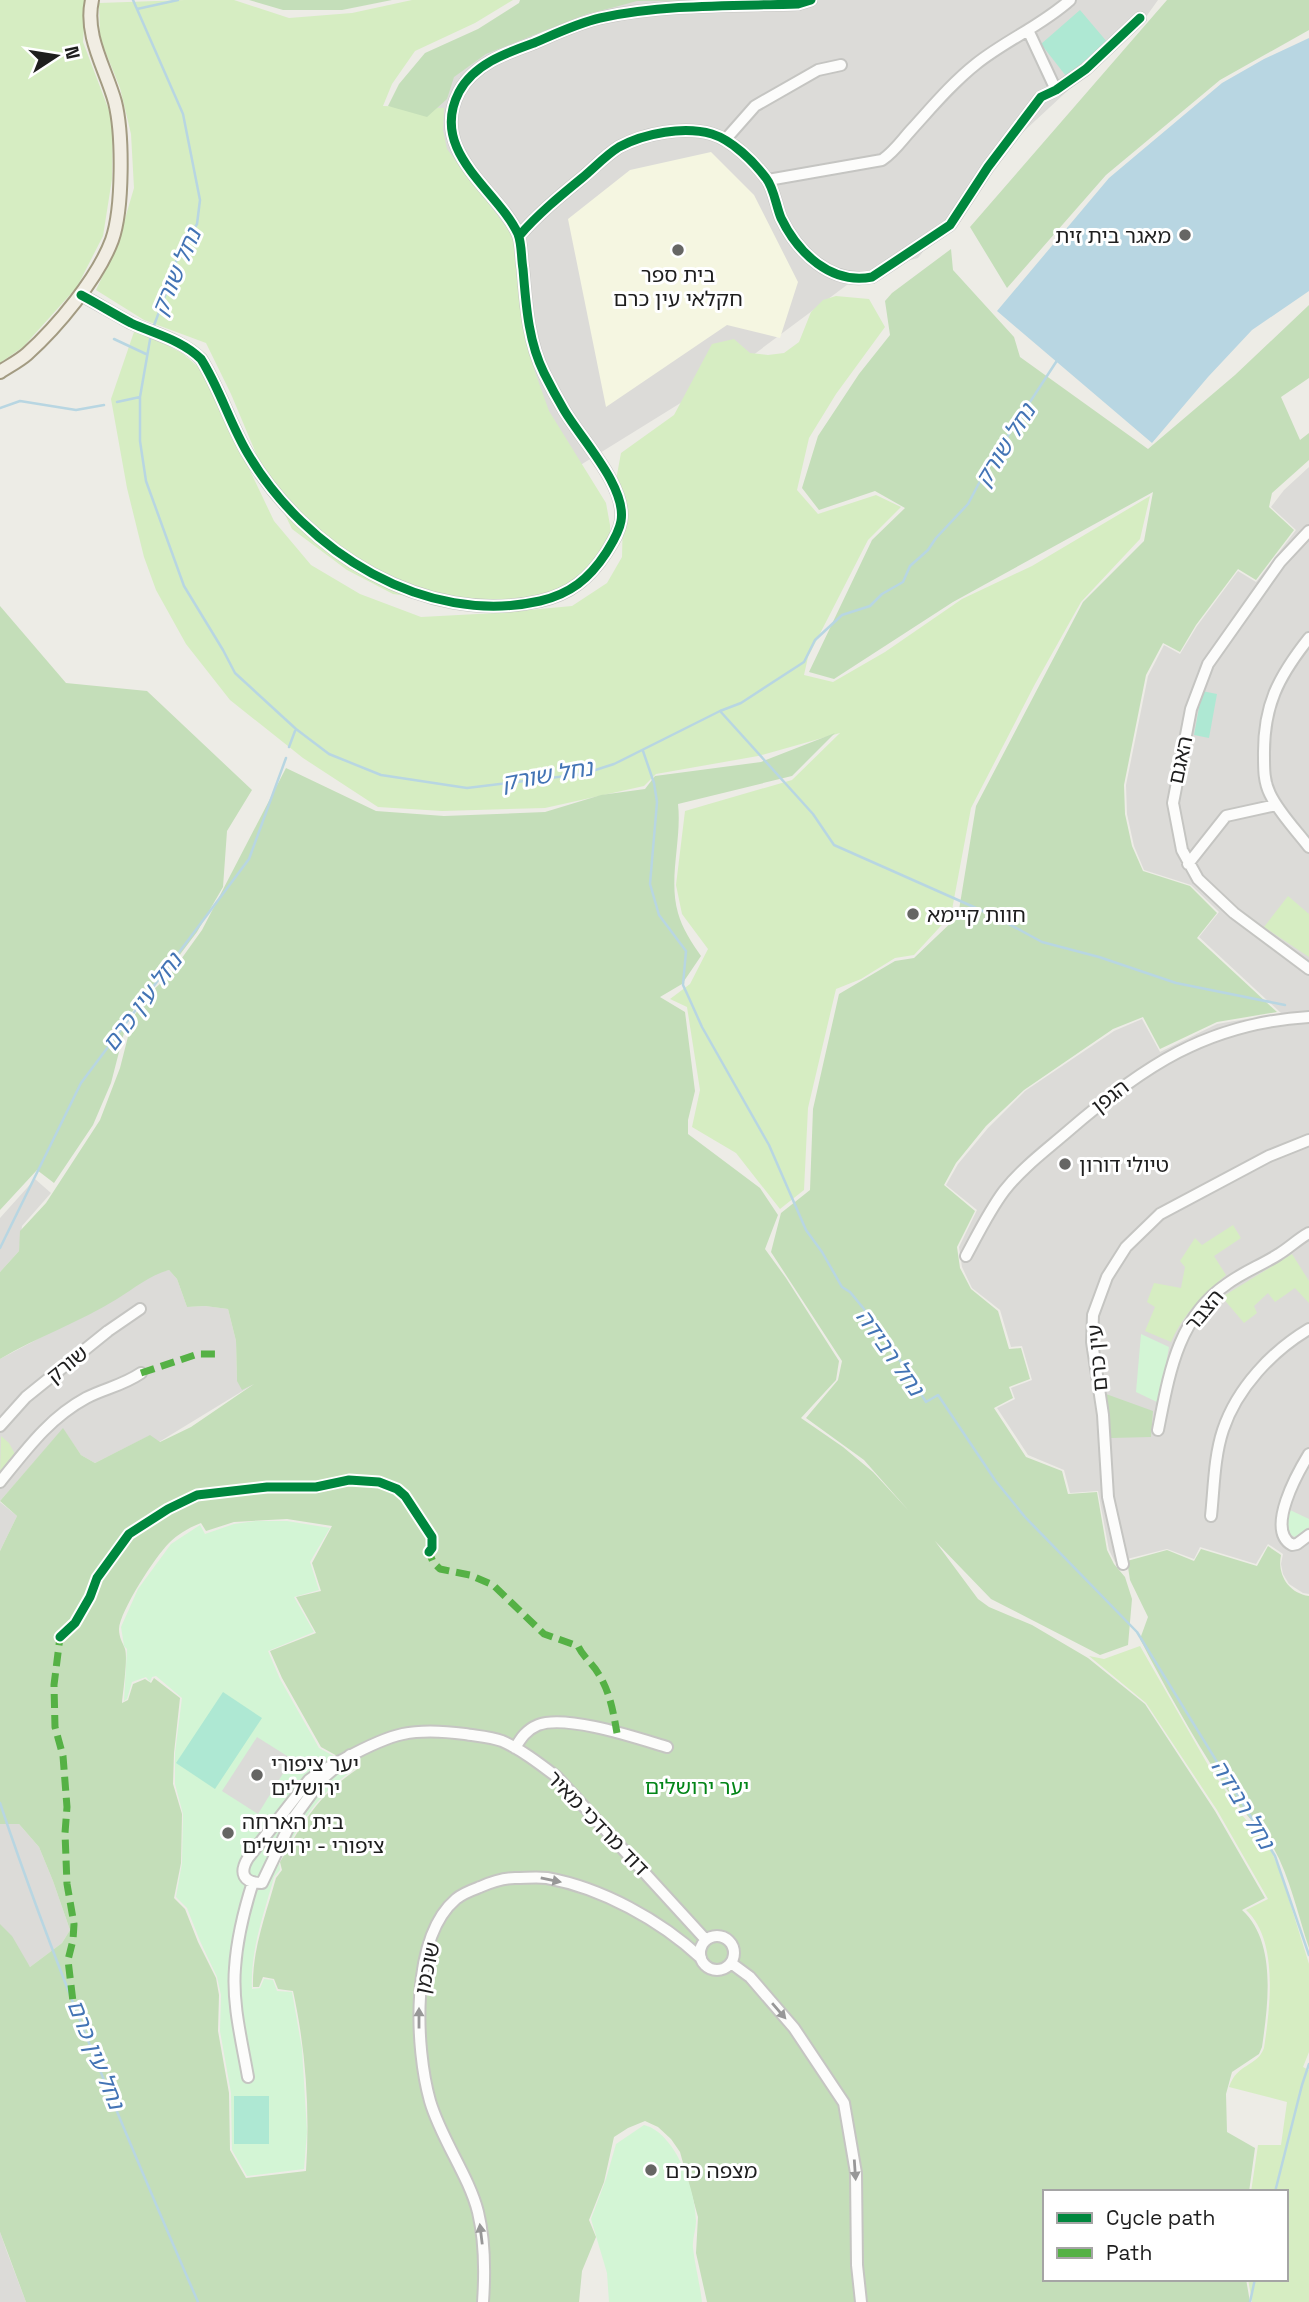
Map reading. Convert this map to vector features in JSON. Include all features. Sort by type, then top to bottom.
[{"type":"main road","points":[[0,372],[26,356],[82,295],[112,240],[117,219],[119,125],[111,89],[94,44],[89,21],[92,0]]},
{"type":"street","points":[[82,295],[134,324],[159,333],[194,352],[201,359],[248,454],[279,498],[320,539],[360,568],[387,583],[410,591],[466,603],[521,605],[556,597],[579,584],[598,566],[616,538],[622,509],[608,476],[564,410],[542,369],[530,331],[519,236],[460,154],[452,127],[453,110],[459,93],[471,76],[486,64],[596,19],[665,8],[798,4],[811,0]]},
{"type":"street","points":[[768,180],[882,160],[897,149],[909,132],[961,76],[1053,15],[1070,0]]},
{"type":"street","points":[[519,236],[537,215],[617,148],[645,134],[674,131],[712,134],[725,140],[768,180],[789,232],[816,263],[838,276],[861,279],[872,277],[950,225],[988,167],[1041,97],[1086,69],[1140,18]]},
{"type":"street","points":[[1028,30],[1056,90]]},
{"type":"street","points":[[725,140],[755,106],[818,70],[841,65]]},
{"type":"street","name":"האגם","points":[[1308,971],[1220,901],[1202,883],[1188,864],[1176,825],[1173,799],[1196,693],[1208,664],[1280,562],[1309,531]]},
{"type":"street","points":[[1309,638],[1280,678],[1266,717],[1264,736],[1264,775],[1268,788],[1276,805],[1309,846]]},
{"type":"street","points":[[1188,864],[1226,816],[1276,805]]},
{"type":"street","name":"הגפן","points":[[966,1255],[993,1207],[1015,1178],[1135,1076],[1183,1049],[1222,1033],[1269,1022],[1309,1017]]},
{"type":"street","name":"עין כרם","points":[[1123,1564],[1109,1505],[1103,1415],[1091,1338],[1095,1310],[1107,1277],[1126,1247],[1160,1214],[1269,1156],[1309,1140]]},
{"type":"street","name":"הצבר","points":[[1158,1430],[1176,1349],[1198,1310],[1229,1282],[1280,1254],[1309,1233]]},
{"type":"street","name":"שורק","points":[[0,1426],[36,1390],[108,1331],[140,1309]]},
{"type":"street","points":[[1211,1516],[1219,1449],[1229,1414],[1251,1379],[1266,1363],[1309,1329]]},
{"type":"street","points":[[0,1482],[38,1434],[58,1416],[88,1397],[125,1384],[141,1373]]},
{"type":"street","points":[[1309,1454],[1292,1484],[1283,1516],[1284,1537],[1289,1544],[1294,1545],[1309,1535]]},
{"type":"street","points":[[515,1748],[525,1732],[540,1724],[566,1722],[667,1747]]},
{"type":"street","name":"דוד מרדכי מאיר","points":[[350,1755],[322,1779],[292,1820],[262,1883],[253,1882],[243,1874],[242,1868],[248,1858],[309,1780],[350,1755],[382,1738],[402,1733],[429,1731],[479,1736],[500,1740],[557,1777],[706,1940]]},
{"type":"street","name":"שוכמן","points":[[483,2302],[478,2210],[438,2125],[423,2073],[419,2013],[421,1977],[439,1922],[454,1901],[464,1893],[509,1878],[546,1878],[589,1891],[630,1909],[663,1929],[701,1958]]},
{"type":"street","points":[[248,2077],[237,2013],[234,1970],[241,1919],[253,1882]]},
{"type":"street","points":[[716,1936],[727,1939],[734,1953],[731,1963],[722,1969],[712,1969],[701,1958],[701,1948],[706,1940],[716,1936]]},
{"type":"street","points":[[731,1963],[750,1977],[794,2028],[844,2103],[856,2173],[857,2265],[861,2302]]},
{"type":"shaded area","name":"בית ספר חקלאי עין כרם","points":[[581,0],[1158,0],[1143,21],[994,159],[918,258],[863,273],[729,373],[574,469],[442,170],[436,94],[474,45]]},
{"type":"shaded area","name":"בית ספר חקלאי עין כרם","points":[[711,152],[754,195],[798,282],[780,338],[727,325],[606,407],[568,219],[630,170]]},
{"type":"shaded area","points":[[1309,467],[1309,1594],[1289,1584],[1281,1564],[1283,1554],[1268,1544],[1256,1564],[1200,1547],[1194,1559],[1167,1549],[1115,1562],[1109,1550],[1098,1491],[1070,1493],[1064,1470],[1028,1455],[997,1408],[1015,1399],[1011,1388],[1032,1380],[1022,1346],[1011,1347],[1000,1310],[972,1288],[962,1267],[959,1247],[977,1210],[946,1185],[958,1164],[988,1128],[1025,1091],[1114,1031],[1142,1019],[1160,1052],[1217,1024],[1281,1013],[1199,937],[1219,912],[1191,885],[1144,870],[1134,846],[1127,814],[1126,785],[1148,676],[1164,645],[1180,654],[1197,626],[1238,571],[1256,582],[1296,530],[1271,507],[1284,490]]},
{"type":"shaded area","points":[[35,1179],[51,1193],[22,1226],[19,1251],[0,1272],[0,1218]]},
{"type":"shaded area","points":[[169,1270],[177,1279],[187,1307],[228,1309],[236,1341],[237,1381],[262,1379],[159,1442],[149,1436],[95,1463],[81,1455],[63,1429],[0,1501],[0,1359],[91,1311],[153,1274]]},
{"type":"shaded area","points":[[0,1502],[17,1516],[0,1551]]},
{"type":"shaded area","name":"יער ציפורי ירושלים","points":[[257,1737],[292,1759],[258,1814],[222,1791]]},
{"type":"shaded area","points":[[0,1824],[19,1824],[39,1847],[70,1930],[62,1943],[30,1967],[0,1928]]},
{"type":"shaded area","points":[[0,2232],[7,2252],[26,2302],[0,2302]]},
{"type":"green space","points":[[0,0],[86,0],[83,42],[113,121],[112,179],[103,236],[77,287],[23,347],[0,363]]},
{"type":"green space","points":[[234,0],[289,18],[352,13],[412,0],[513,0],[475,23],[415,51],[392,84],[383,106],[444,108],[443,130],[447,149],[517,241],[524,328],[534,369],[549,411],[606,503],[610,543],[599,566],[554,594],[499,600],[425,598],[393,594],[347,570],[292,529],[206,343],[144,320],[96,290],[117,246],[134,188],[131,134],[120,88],[100,38],[99,3]]},
{"type":"green space","points":[[249,0],[392,0],[342,10],[283,10]]},
{"type":"green space","points":[[520,0],[700,0],[637,1],[587,14],[486,54],[454,77],[447,99],[427,117],[388,106],[399,84],[425,53],[478,29]]},
{"type":"green space","points":[[1167,0],[1309,0],[1309,30],[1220,80],[1106,175],[1007,288],[970,227]]},
{"type":"green space","points":[[1080,10],[1108,43],[1066,76],[1041,44]]},
{"type":"green space","name":"יער ירושלים","points":[[951,249],[953,270],[1014,337],[1020,357],[1148,449],[1235,375],[1309,305],[1309,378],[1281,397],[1300,440],[1309,433],[1309,460],[1272,493],[1269,507],[1294,530],[1256,580],[1238,569],[1196,625],[1180,652],[1163,643],[1146,675],[1124,785],[1125,814],[1132,846],[1143,871],[1190,886],[1217,913],[1197,938],[1277,1012],[1217,1022],[1160,1049],[1143,1017],[1113,1029],[1024,1090],[986,1126],[956,1163],[944,1185],[975,1211],[957,1247],[960,1268],[971,1289],[998,1311],[1009,1349],[1021,1348],[1030,1379],[1009,1387],[1013,1398],[994,1408],[1026,1457],[1062,1471],[1068,1494],[1097,1492],[1107,1550],[1125,1577],[1132,1599],[1128,1645],[1100,1655],[991,1599],[935,1541],[978,1599],[989,1607],[1032,1625],[1088,1658],[1145,1704],[1215,1811],[1265,1898],[1242,1910],[1261,1939],[1265,1956],[1268,1994],[1262,2047],[1259,2054],[1232,2072],[1226,2094],[1227,2132],[1255,2148],[1249,2190],[1043,2190],[1043,2281],[1246,2281],[1250,2302],[707,2302],[696,2253],[698,2217],[680,2152],[658,2127],[645,2121],[614,2137],[604,2182],[589,2220],[596,2237],[582,2271],[579,2302],[26,2302],[0,2232],[0,1924],[12,1936],[30,1967],[62,1943],[70,1930],[39,1847],[19,1824],[0,1824],[0,1551],[17,1516],[0,1501],[63,1428],[81,1455],[95,1463],[150,1435],[160,1442],[191,1427],[254,1384],[242,1390],[237,1381],[236,1341],[228,1309],[187,1307],[177,1279],[169,1270],[0,1359],[0,1272],[19,1251],[20,1231],[46,1203],[100,1120],[120,1068],[133,1017],[153,990],[169,976],[202,930],[286,768],[376,811],[444,816],[545,812],[601,795],[645,789],[655,776],[761,762],[835,733],[792,776],[678,804],[675,900],[682,924],[701,956],[682,984],[660,997],[685,1012],[695,1091],[688,1120],[688,1134],[760,1188],[778,1215],[765,1249],[839,1361],[836,1380],[801,1418],[873,1472],[909,1511],[864,1460],[806,1418],[838,1380],[842,1361],[771,1252],[781,1213],[810,1190],[813,1109],[839,994],[895,961],[914,958],[958,916],[976,806],[1083,602],[1144,541],[1153,492],[953,602],[834,679],[809,672],[872,540],[905,508],[875,491],[819,510],[802,488],[818,436],[859,374],[890,335],[885,301]],"holes":[[[287,1519],[332,1526],[312,1563],[321,1591],[296,1597],[316,1633],[270,1651],[321,1747],[359,1768],[322,1799],[280,1862],[282,1870],[276,1878],[264,1919],[253,1973],[253,1987],[259,1987],[263,1977],[274,1979],[278,1989],[293,1991],[306,2081],[306,2171],[246,2178],[230,2150],[229,2093],[218,2031],[219,1995],[216,1978],[185,1909],[174,1898],[181,1863],[182,1814],[173,1784],[180,1698],[154,1678],[151,1683],[145,1679],[133,1684],[128,1700],[122,1703],[126,1653],[119,1629],[125,1610],[155,1560],[180,1534],[201,1523],[206,1531],[234,1522]]]},
{"type":"green space","points":[[836,296],[869,299],[885,327],[836,394],[809,438],[797,490],[818,514],[876,495],[901,507],[868,540],[808,657],[804,675],[833,682],[885,652],[962,599],[1032,566],[1150,496],[1140,539],[1081,602],[971,808],[951,915],[914,955],[895,958],[861,979],[836,989],[808,1108],[804,1190],[780,1209],[736,1153],[692,1127],[700,1090],[687,1007],[670,999],[690,984],[708,949],[682,914],[676,885],[685,811],[792,780],[840,733],[758,756],[656,774],[644,786],[545,808],[442,811],[378,807],[303,758],[230,700],[186,644],[156,590],[144,557],[127,488],[111,399],[135,329],[182,353],[202,370],[274,521],[311,565],[360,594],[421,617],[572,606],[607,583],[622,557],[623,515],[616,480],[621,453],[674,415],[712,344],[734,339],[750,353],[784,353],[799,342],[811,312],[823,300]]},
{"type":"green space","points":[[0,606],[66,683],[147,691],[252,790],[227,831],[223,887],[197,932],[163,977],[140,996],[126,1025],[111,1083],[93,1125],[54,1183],[37,1170],[0,1210]]},
{"type":"green space","points":[[1202,691],[1217,694],[1209,738],[1194,735]]},
{"type":"green space","points":[[1288,896],[1309,914],[1309,957],[1264,927]]},
{"type":"green space","points":[[1233,1225],[1241,1238],[1214,1256],[1226,1275],[1195,1305],[1171,1342],[1145,1331],[1155,1307],[1147,1302],[1154,1283],[1181,1288],[1185,1267],[1180,1261],[1195,1238],[1202,1245]]},
{"type":"green space","points":[[1292,1254],[1309,1281],[1309,1303],[1295,1288],[1275,1302],[1268,1293],[1254,1306],[1257,1313],[1244,1323],[1222,1297]]},
{"type":"green space","points":[[1141,1334],[1169,1347],[1159,1403],[1136,1392]]},
{"type":"green space","points":[[1106,1394],[1153,1411],[1151,1437],[1111,1438]]},
{"type":"green space","points":[[1,1436],[15,1454],[0,1476]]},
{"type":"green space","points":[[1290,1510],[1309,1519],[1309,1527],[1295,1537],[1291,1535],[1287,1524]]},
{"type":"green space","points":[[287,1521],[330,1528],[310,1562],[319,1590],[294,1597],[314,1632],[268,1651],[280,1679],[319,1748],[356,1768],[321,1798],[303,1821],[279,1861],[280,1870],[274,1877],[253,1960],[252,1989],[260,1988],[264,1979],[273,1980],[277,1991],[292,1992],[302,2049],[307,2132],[304,2169],[247,2176],[232,2150],[231,2093],[220,2031],[221,1995],[217,1977],[187,1908],[176,1897],[182,1863],[183,1814],[175,1784],[175,1753],[182,1698],[156,1676],[152,1677],[150,1682],[146,1677],[132,1682],[124,1701],[127,1649],[124,1646],[121,1627],[138,1589],[171,1544],[200,1525],[205,1534],[234,1524]]},
{"type":"green space","points":[[1268,1546],[1281,1555],[1281,1569],[1290,1587],[1309,1596],[1309,1948],[1289,1883],[1273,1847],[1219,1778],[1140,1639],[1148,1617],[1130,1580],[1127,1561],[1167,1550],[1194,1561],[1201,1549],[1257,1566]]},
{"type":"green space","points":[[1140,1646],[1208,1765],[1242,1815],[1270,1848],[1281,1874],[1309,1964],[1309,2052],[1303,2067],[1309,2070],[1309,2302],[1252,2302],[1248,2281],[1288,2281],[1288,2190],[1251,2190],[1258,2145],[1281,2145],[1287,2102],[1229,2087],[1237,2073],[1256,2059],[1264,2048],[1270,1995],[1268,1956],[1264,1939],[1246,1910],[1268,1899],[1217,1810],[1146,1703],[1089,1656],[1104,1659]]},
{"type":"green space","points":[[223,1692],[262,1718],[215,1789],[176,1763]]},
{"type":"green space","points":[[234,2096],[269,2096],[269,2144],[234,2144]]},
{"type":"green space","points":[[644,2125],[666,2139],[675,2151],[688,2180],[695,2209],[693,2248],[702,2302],[609,2302],[607,2273],[591,2219],[616,2144]]},
{"type":"water","name":"מאגר בית זית","points":[[1309,38],[1309,291],[1252,330],[1152,443],[997,311],[1109,178],[1222,83]]},
{"type":"waterway","name":"נחל שורק","points":[[133,0],[183,114],[200,200],[197,224],[177,257],[153,328]]},
{"type":"waterway","points":[[137,9],[178,0]]},
{"type":"waterway","name":"נחל שורק","points":[[151,334],[140,397],[140,441],[146,481],[184,586],[235,673],[296,729],[329,754],[381,775],[467,788],[583,774],[614,764],[741,703],[804,662],[815,640],[842,615],[870,606],[882,594],[903,582],[910,566],[928,550],[968,504],[987,468],[1058,359]]},
{"type":"waterway","points":[[114,339],[146,354]]},
{"type":"waterway","points":[[117,402],[140,397]]},
{"type":"waterway","points":[[0,408],[20,401],[76,410],[104,405]]},
{"type":"waterway","points":[[720,711],[813,814],[834,845],[994,916],[1042,942],[1099,957],[1176,983],[1285,1005]]},
{"type":"waterway","points":[[289,747],[295,731]]},
{"type":"waterway","name":"נחל רבידה","points":[[643,751],[654,783],[657,802],[650,884],[659,915],[686,951],[683,985],[702,1027],[769,1145],[806,1230],[842,1287],[850,1292],[864,1309],[876,1331],[891,1346],[926,1402],[938,1395],[995,1480],[1025,1517],[1137,1632],[1275,1856],[1309,1955]]},
{"type":"waterway","name":"נחל עין כרם","points":[[0,1248],[81,1083],[249,859],[286,758]]},
{"type":"waterway","name":"נחל עין כרם","points":[[0,1803],[69,1992],[198,2302]]},
{"type":"waterway","name":"נחל רבידה","points":[[1276,2190],[1309,2064]]},
{"type":"waterway","name":"נחל רבידה","points":[[1250,2302],[1255,2281]]},
{"type":"marked path","points":[[141,1373],[198,1354],[216,1354]]},
{"type":"marked path","points":[[432,1548],[429,1552],[440,1569],[470,1575],[493,1585],[544,1634],[578,1646],[596,1669],[605,1687],[617,1733]]},
{"type":"marked path","points":[[64,1633],[60,1637],[54,1685],[55,1727],[63,1756],[67,1807],[67,1884],[74,1924],[68,1960],[74,2010]]},
{"type":"cycle path","points":[[81,295],[131,323],[194,352],[214,382],[248,454],[272,489],[302,522],[335,550],[372,574],[412,591],[454,603],[497,606],[540,601],[561,594],[586,578],[606,553],[619,530],[621,508],[610,479],[564,410],[539,361],[529,322],[518,234],[469,169],[452,133],[452,114],[459,92],[473,74],[492,61],[592,20],[649,10],[798,4],[811,0]]},
{"type":"cycle path","points":[[519,236],[549,206],[619,147],[665,132],[701,132],[727,141],[755,165],[769,182],[788,231],[806,254],[818,264],[843,276],[872,277],[950,225],[988,167],[1041,97],[1086,69],[1140,18]]},
{"type":"cycle path","points":[[60,1637],[75,1623],[97,1578],[129,1534],[168,1509],[197,1495],[267,1487],[316,1487],[349,1480],[379,1482],[397,1489],[405,1496],[432,1537],[432,1548],[429,1552]]},
{"type":"place","name":"מאגר בית זית","points":[[1185,235]]},
{"type":"place","name":"בית ספר חקלאי עין כרם","points":[[678,250]]},
{"type":"place","name":"חוות קיימא","points":[[913,914]]},
{"type":"place","name":"טיולי דורון","points":[[1065,1164]]},
{"type":"place","name":"יער ציפורי ירושלים","points":[[257,1775]]},
{"type":"place","name":"בית הארחה ציפורי - ירושלים","points":[[228,1833]]},
{"type":"place","name":"מצפה כרם","points":[[651,2170]]}]
